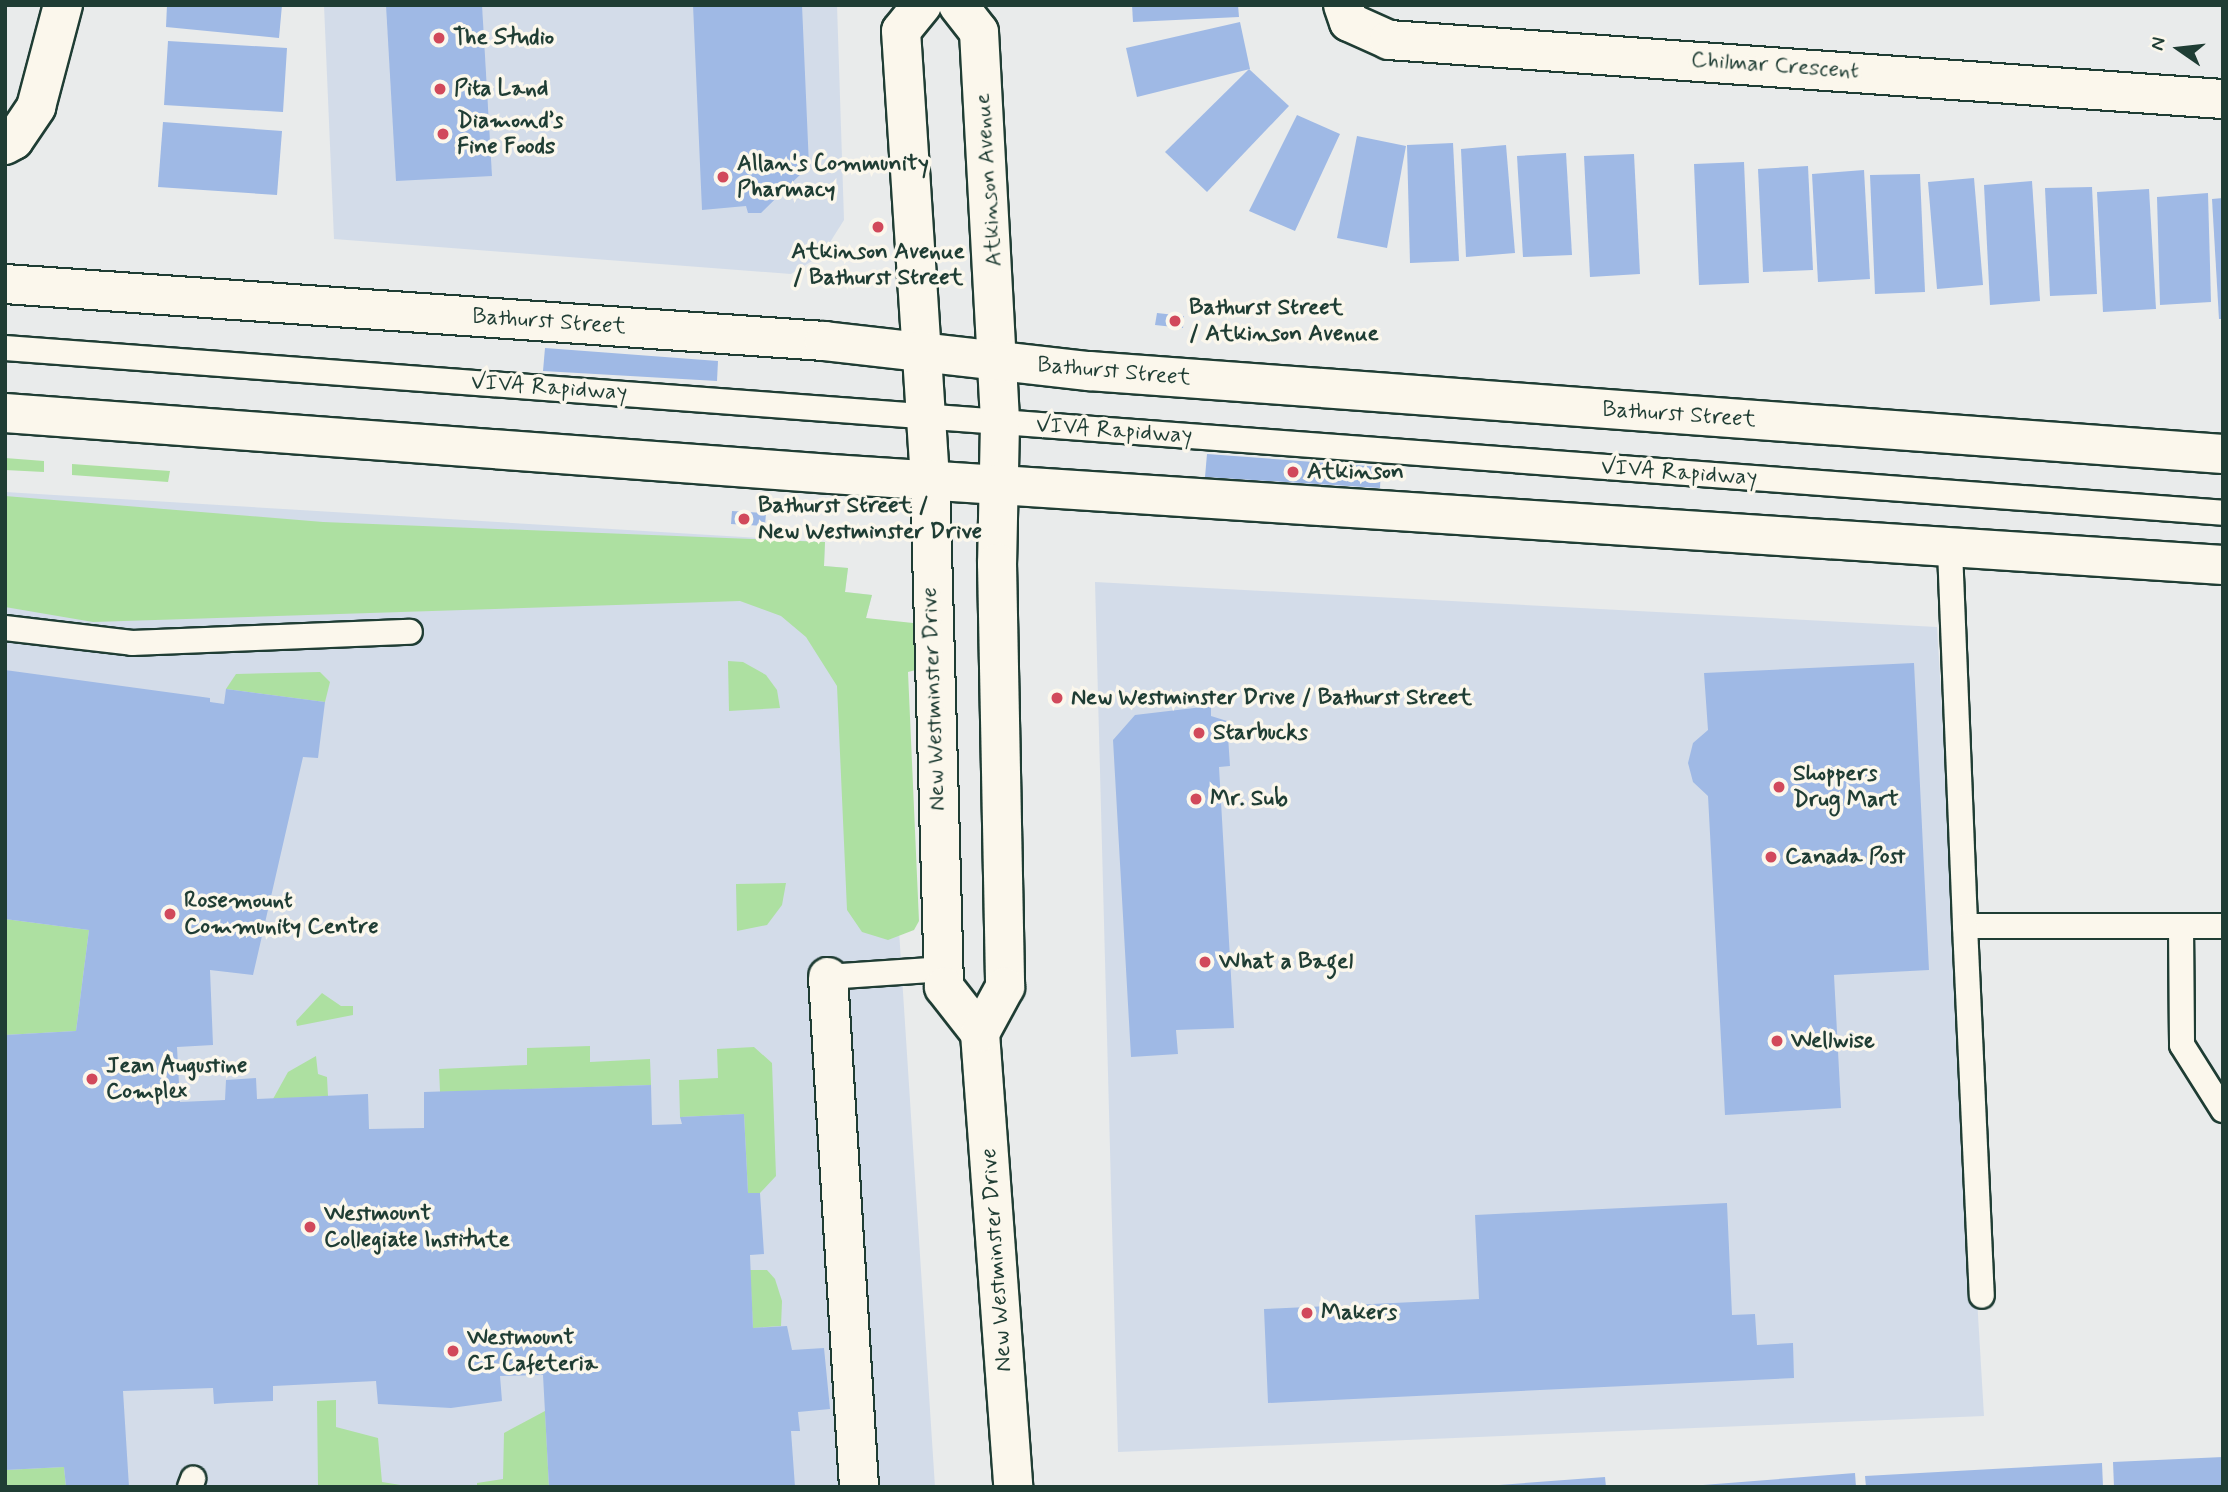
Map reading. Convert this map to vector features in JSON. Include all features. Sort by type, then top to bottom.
[{"type":"main road","points":[[5,145],[36,107],[63,5]]},
{"type":"main road","points":[[922,5],[901,31],[923,354]]},
{"type":"main road","name":"Atkinson Avenue","points":[[958,5],[979,32],[997,362]]},
{"type":"main road","name":"Chilmar Crescent","points":[[1343,5],[1349,22],[1389,40],[2223,99]]},
{"type":"main road","name":"Bathurst Street","points":[[5,284],[811,340],[997,362],[2223,454]]},
{"type":"main road","name":"New Westminster Drive","points":[[923,354],[930,479],[944,987],[980,1033],[1013,1487]]},
{"type":"main road","points":[[980,1033],[1006,987],[1000,423],[997,362]]},
{"type":"main road","points":[[5,413],[1950,550],[2223,565]]},
{"type":"main road","points":[[828,977],[859,1487]]},
{"type":"lane","name":"VIVA Rapidway","points":[[5,348],[2223,513]]},
{"type":"lane","points":[[1950,550],[1982,1296]]},
{"type":"lane","points":[[5,628],[132,643],[410,632]]},
{"type":"lane","points":[[1965,926],[2223,926]]},
{"type":"lane","points":[[2181,927],[2182,1045],[2223,1110]]},
{"type":"lane","points":[[828,977],[944,969]]},
{"type":"shaded area","points":[[324,5],[837,5],[844,220],[822,255],[791,274],[334,239]]},
{"type":"shaded area","points":[[5,492],[825,542],[824,566],[848,568],[845,592],[872,595],[866,618],[879,621],[935,1487],[5,1487]]},
{"type":"shaded area","points":[[1095,582],[1937,627],[1984,1416],[1118,1452]]},
{"type":"green space","points":[[5,458],[44,461],[44,472],[5,470]]},
{"type":"green space","points":[[72,464],[170,471],[168,482],[72,475]]},
{"type":"green space","points":[[5,496],[323,522],[825,542],[824,566],[848,568],[845,592],[872,595],[866,618],[913,623],[916,670],[908,672],[919,921],[914,930],[888,940],[862,932],[847,910],[837,686],[806,637],[781,616],[740,601],[93,622],[5,607]]},
{"type":"green space","points":[[728,661],[743,662],[766,675],[777,690],[780,708],[729,711]]},
{"type":"green space","points":[[320,672],[330,682],[325,702],[226,689],[236,674]]},
{"type":"green space","points":[[786,883],[782,905],[767,925],[737,931],[736,884]]},
{"type":"green space","points":[[5,919],[89,930],[76,1031],[5,1035]]},
{"type":"green space","points":[[322,993],[341,1006],[353,1006],[353,1015],[297,1026],[296,1021]]},
{"type":"green space","points":[[590,1046],[590,1062],[650,1059],[651,1085],[440,1092],[439,1069],[527,1065],[527,1048]]},
{"type":"green space","points":[[754,1047],[772,1063],[776,1176],[760,1193],[748,1193],[744,1114],[680,1117],[679,1080],[718,1078],[717,1049]]},
{"type":"green space","points":[[316,1056],[318,1074],[327,1077],[328,1096],[273,1099],[288,1072]]},
{"type":"green space","points":[[750,1270],[767,1270],[775,1279],[782,1301],[781,1326],[753,1328]]},
{"type":"green space","points":[[336,1400],[336,1427],[378,1438],[382,1482],[413,1487],[318,1487],[317,1401]]},
{"type":"green space","points":[[545,1411],[549,1487],[477,1487],[477,1483],[503,1479],[504,1433]]},
{"type":"green space","points":[[64,1467],[66,1487],[5,1487],[5,1470]]},
{"type":"building","points":[[167,5],[282,5],[279,38],[166,27]]},
{"type":"building","points":[[386,5],[482,5],[492,176],[396,181]]},
{"type":"building","points":[[693,5],[802,5],[809,166],[761,213],[748,213],[746,206],[702,210]]},
{"type":"building","points":[[1132,5],[1238,5],[1239,17],[1133,22]]},
{"type":"building","points":[[1240,22],[1250,69],[1137,97],[1126,48]]},
{"type":"building","points":[[168,41],[287,48],[283,112],[164,105]]},
{"type":"building","points":[[1249,69],[1289,106],[1207,192],[1165,152]]},
{"type":"building","points":[[1297,115],[1340,134],[1295,231],[1249,211]]},
{"type":"building","points":[[163,122],[282,131],[277,195],[158,187]]},
{"type":"building","points":[[1357,136],[1406,146],[1387,248],[1337,238]]},
{"type":"building","points":[[1453,143],[1459,261],[1410,263],[1407,145]]},
{"type":"building","points":[[1506,145],[1515,253],[1466,257],[1461,149]]},
{"type":"building","points":[[1566,153],[1572,255],[1523,257],[1517,156]]},
{"type":"building","points":[[1634,154],[1640,274],[1590,277],[1584,156]]},
{"type":"building","points":[[1744,162],[1749,283],[1699,285],[1694,164]]},
{"type":"building","points":[[1808,166],[1813,270],[1763,272],[1758,169]]},
{"type":"building","points":[[1864,170],[1870,279],[1818,282],[1812,174]]},
{"type":"building","points":[[1920,174],[1925,292],[1875,294],[1870,175]]},
{"type":"building","points":[[1974,178],[1983,285],[1937,289],[1928,182]]},
{"type":"building","points":[[2032,181],[2040,301],[1990,305],[1984,185]]},
{"type":"building","points":[[2092,187],[2097,294],[2050,296],[2045,188]]},
{"type":"building","points":[[2149,189],[2156,309],[2103,312],[2097,192]]},
{"type":"building","points":[[2208,193],[2211,302],[2160,305],[2157,197]]},
{"type":"building","points":[[2223,198],[2223,319],[2219,319],[2212,199]]},
{"type":"building","points":[[1157,313],[1184,316],[1183,328],[1155,325]]},
{"type":"building","points":[[545,348],[718,361],[717,381],[543,371]]},
{"type":"building","name":"Atkinson","points":[[1207,454],[1381,467],[1380,488],[1205,477]]},
{"type":"building","points":[[732,511],[766,513],[765,526],[731,524]]},
{"type":"building","points":[[1914,663],[1929,970],[1834,975],[1841,1108],[1725,1115],[1708,796],[1693,782],[1688,763],[1693,743],[1708,730],[1704,673]]},
{"type":"building","name":"Jean Augustine Complex","points":[[5,670],[210,698],[210,702],[224,704],[226,689],[325,702],[318,758],[303,757],[253,975],[210,970],[213,1045],[177,1047],[180,1102],[225,1100],[226,1080],[256,1078],[257,1099],[368,1094],[369,1129],[424,1128],[424,1092],[651,1085],[652,1125],[682,1124],[680,1117],[744,1114],[748,1193],[760,1193],[764,1254],[750,1255],[753,1328],[787,1326],[792,1350],[824,1348],[830,1409],[798,1412],[800,1431],[791,1431],[795,1487],[549,1487],[543,1375],[500,1376],[502,1401],[451,1408],[378,1404],[376,1381],[273,1386],[273,1401],[214,1404],[213,1388],[123,1391],[129,1487],[66,1487],[64,1467],[5,1470],[5,1035],[76,1031],[89,930],[5,919]]},
{"type":"building","points":[[1211,706],[1211,716],[1227,721],[1230,766],[1219,767],[1234,1028],[1176,1030],[1178,1054],[1131,1057],[1113,740],[1135,715]]},
{"type":"building","points":[[1727,1203],[1732,1315],[1755,1314],[1757,1345],[1793,1343],[1794,1378],[1268,1403],[1264,1309],[1479,1299],[1475,1215]]},
{"type":"building","points":[[2223,1457],[2223,1487],[2114,1487],[2113,1462]]},
{"type":"building","points":[[2102,1463],[2103,1487],[1866,1487],[1865,1476]]},
{"type":"building","points":[[1855,1473],[1856,1487],[1703,1487],[1703,1485]]},
{"type":"building","points":[[1605,1477],[1606,1487],[1499,1487],[1499,1485]]},
{"type":"place","name":"The Studio","points":[[439,38]]},
{"type":"place","name":"Pita Land","points":[[440,89]]},
{"type":"place","name":"Diamond’s Fine Foods","points":[[443,134]]},
{"type":"place","name":"Allan's Community Pharmacy","points":[[723,177]]},
{"type":"place","name":"Atkinson Avenue / Bathurst Street","points":[[878,227]]},
{"type":"place","name":"Bathurst Street / Atkinson Avenue","points":[[1175,321]]},
{"type":"place","name":"Atkinson","points":[[1293,472]]},
{"type":"place","name":"Bathurst Street / New Westminster Drive","points":[[744,519]]},
{"type":"place","name":"New Westminster Drive / Bathurst Street","points":[[1057,698]]},
{"type":"place","name":"Starbucks","points":[[1199,733]]},
{"type":"place","name":"Shoppers Drug Mart","points":[[1779,787]]},
{"type":"place","name":"Mr. Sub","points":[[1196,799]]},
{"type":"place","name":"Canada Post","points":[[1771,857]]},
{"type":"place","name":"Rosemount Community Centre","points":[[170,914]]},
{"type":"place","name":"What a Bagel","points":[[1205,962]]},
{"type":"place","name":"Wellwise","points":[[1777,1041]]},
{"type":"place","name":"Jean Augustine Complex","points":[[92,1079]]},
{"type":"place","name":"Westmount Collegiate Institute","points":[[310,1227]]},
{"type":"place","name":"Makers","points":[[1307,1313]]},
{"type":"place","name":"Westmount CI Cafeteria","points":[[453,1351]]}]
